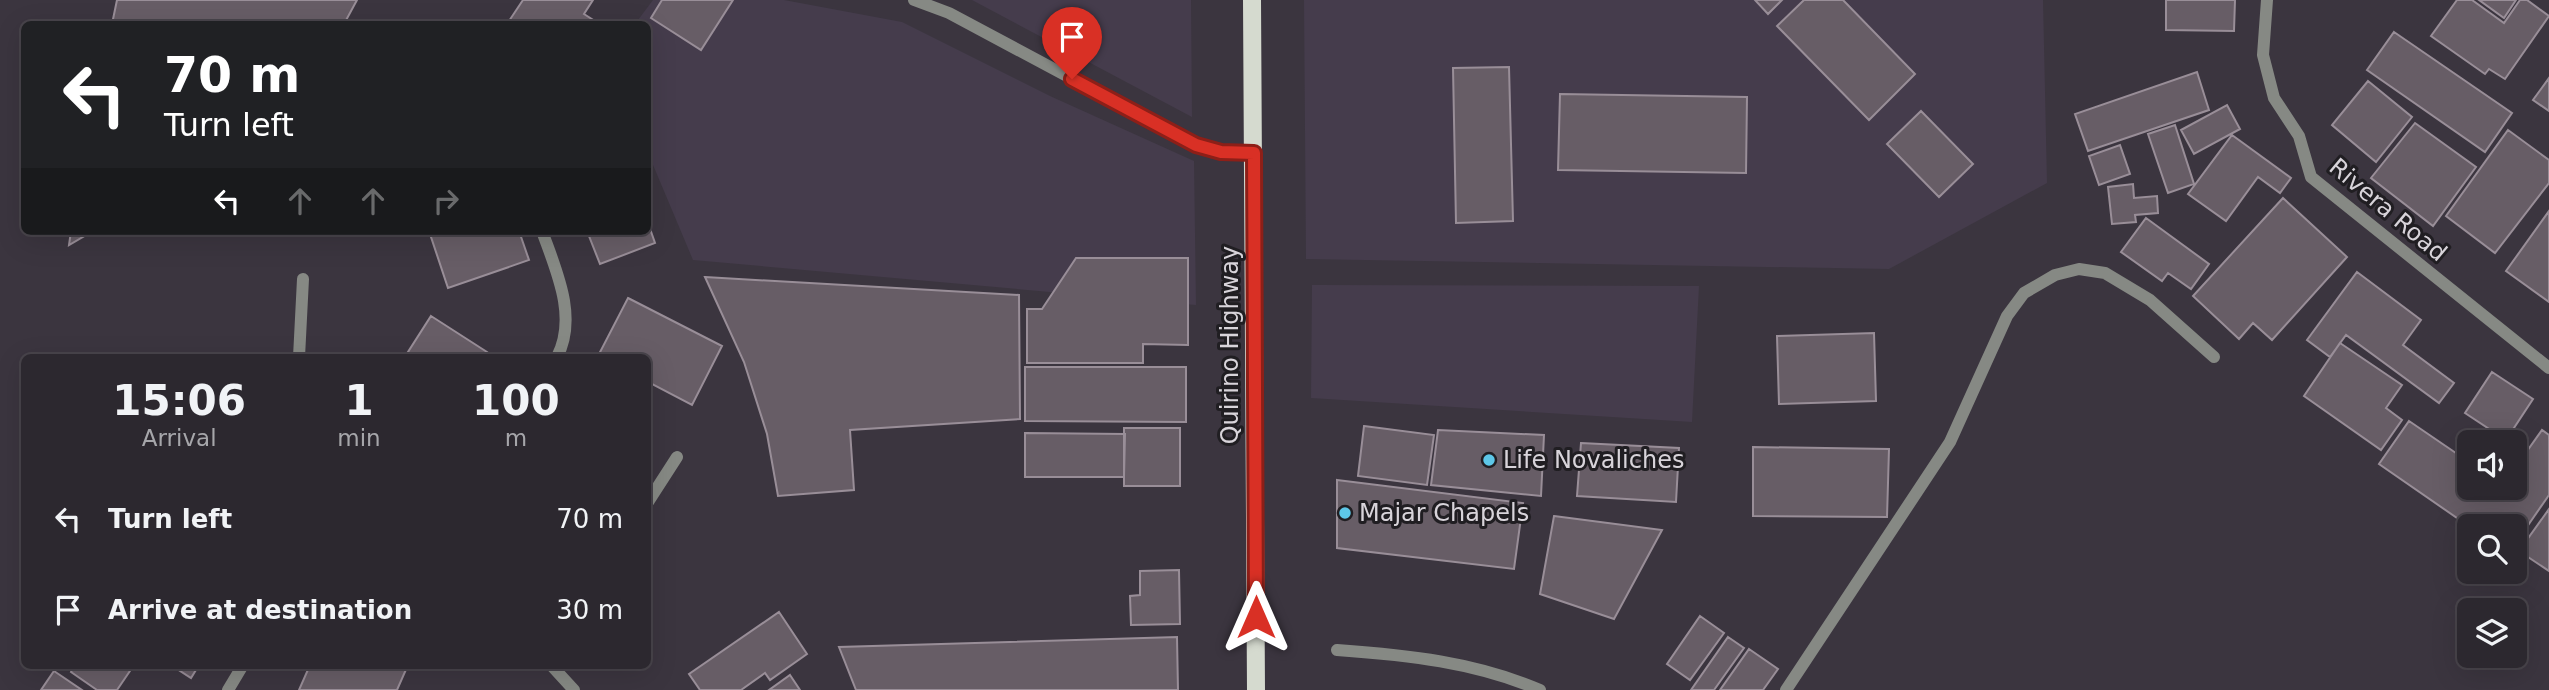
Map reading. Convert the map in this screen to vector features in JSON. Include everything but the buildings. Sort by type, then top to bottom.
[{"type":"main road","name":"Quirino Highway","points":[[1252,0],[1256,690]]},
{"type":"street","points":[[914,0],[949,13],[1196,145],[1221,152],[1254,153]]},
{"type":"street","name":"Rivera Road","points":[[2267,0],[2263,55],[2274,98],[2299,135],[2311,177],[2549,368]]},
{"type":"street","points":[[543,235],[564,291],[564,345],[559,354]]},
{"type":"street","points":[[1786,690],[1950,442],[2007,316],[2024,293],[2054,275],[2079,269],[2105,273],[2150,300],[2214,357]]},
{"type":"street","points":[[299,354],[303,279]]},
{"type":"street","points":[[651,497],[677,457]]},
{"type":"street","points":[[1337,650],[1402,654],[1461,664],[1515,679],[1540,690]]},
{"type":"street","points":[[228,690],[241,669]]},
{"type":"street","points":[[555,669],[574,690]]},
{"type":"shaded area","points":[[653,0],[784,0],[902,22],[1050,96],[1194,161],[1196,305],[693,260],[651,160],[651,21],[637,21]]},
{"type":"shaded area","points":[[972,0],[1191,0],[1192,117]]},
{"type":"shaded area","points":[[1304,0],[2043,0],[2047,183],[1889,269],[1306,259]]},
{"type":"shaded area","points":[[1312,285],[1699,286],[1692,422],[1311,398]]},
{"type":"place","name":"Life Novaliches","points":[[1489,460]]},
{"type":"place","name":"Majar Chapels","points":[[1345,513]]},
{"type":"route","points":[[1072,79],[1196,145],[1221,152],[1254,153],[1256,617]]}]
